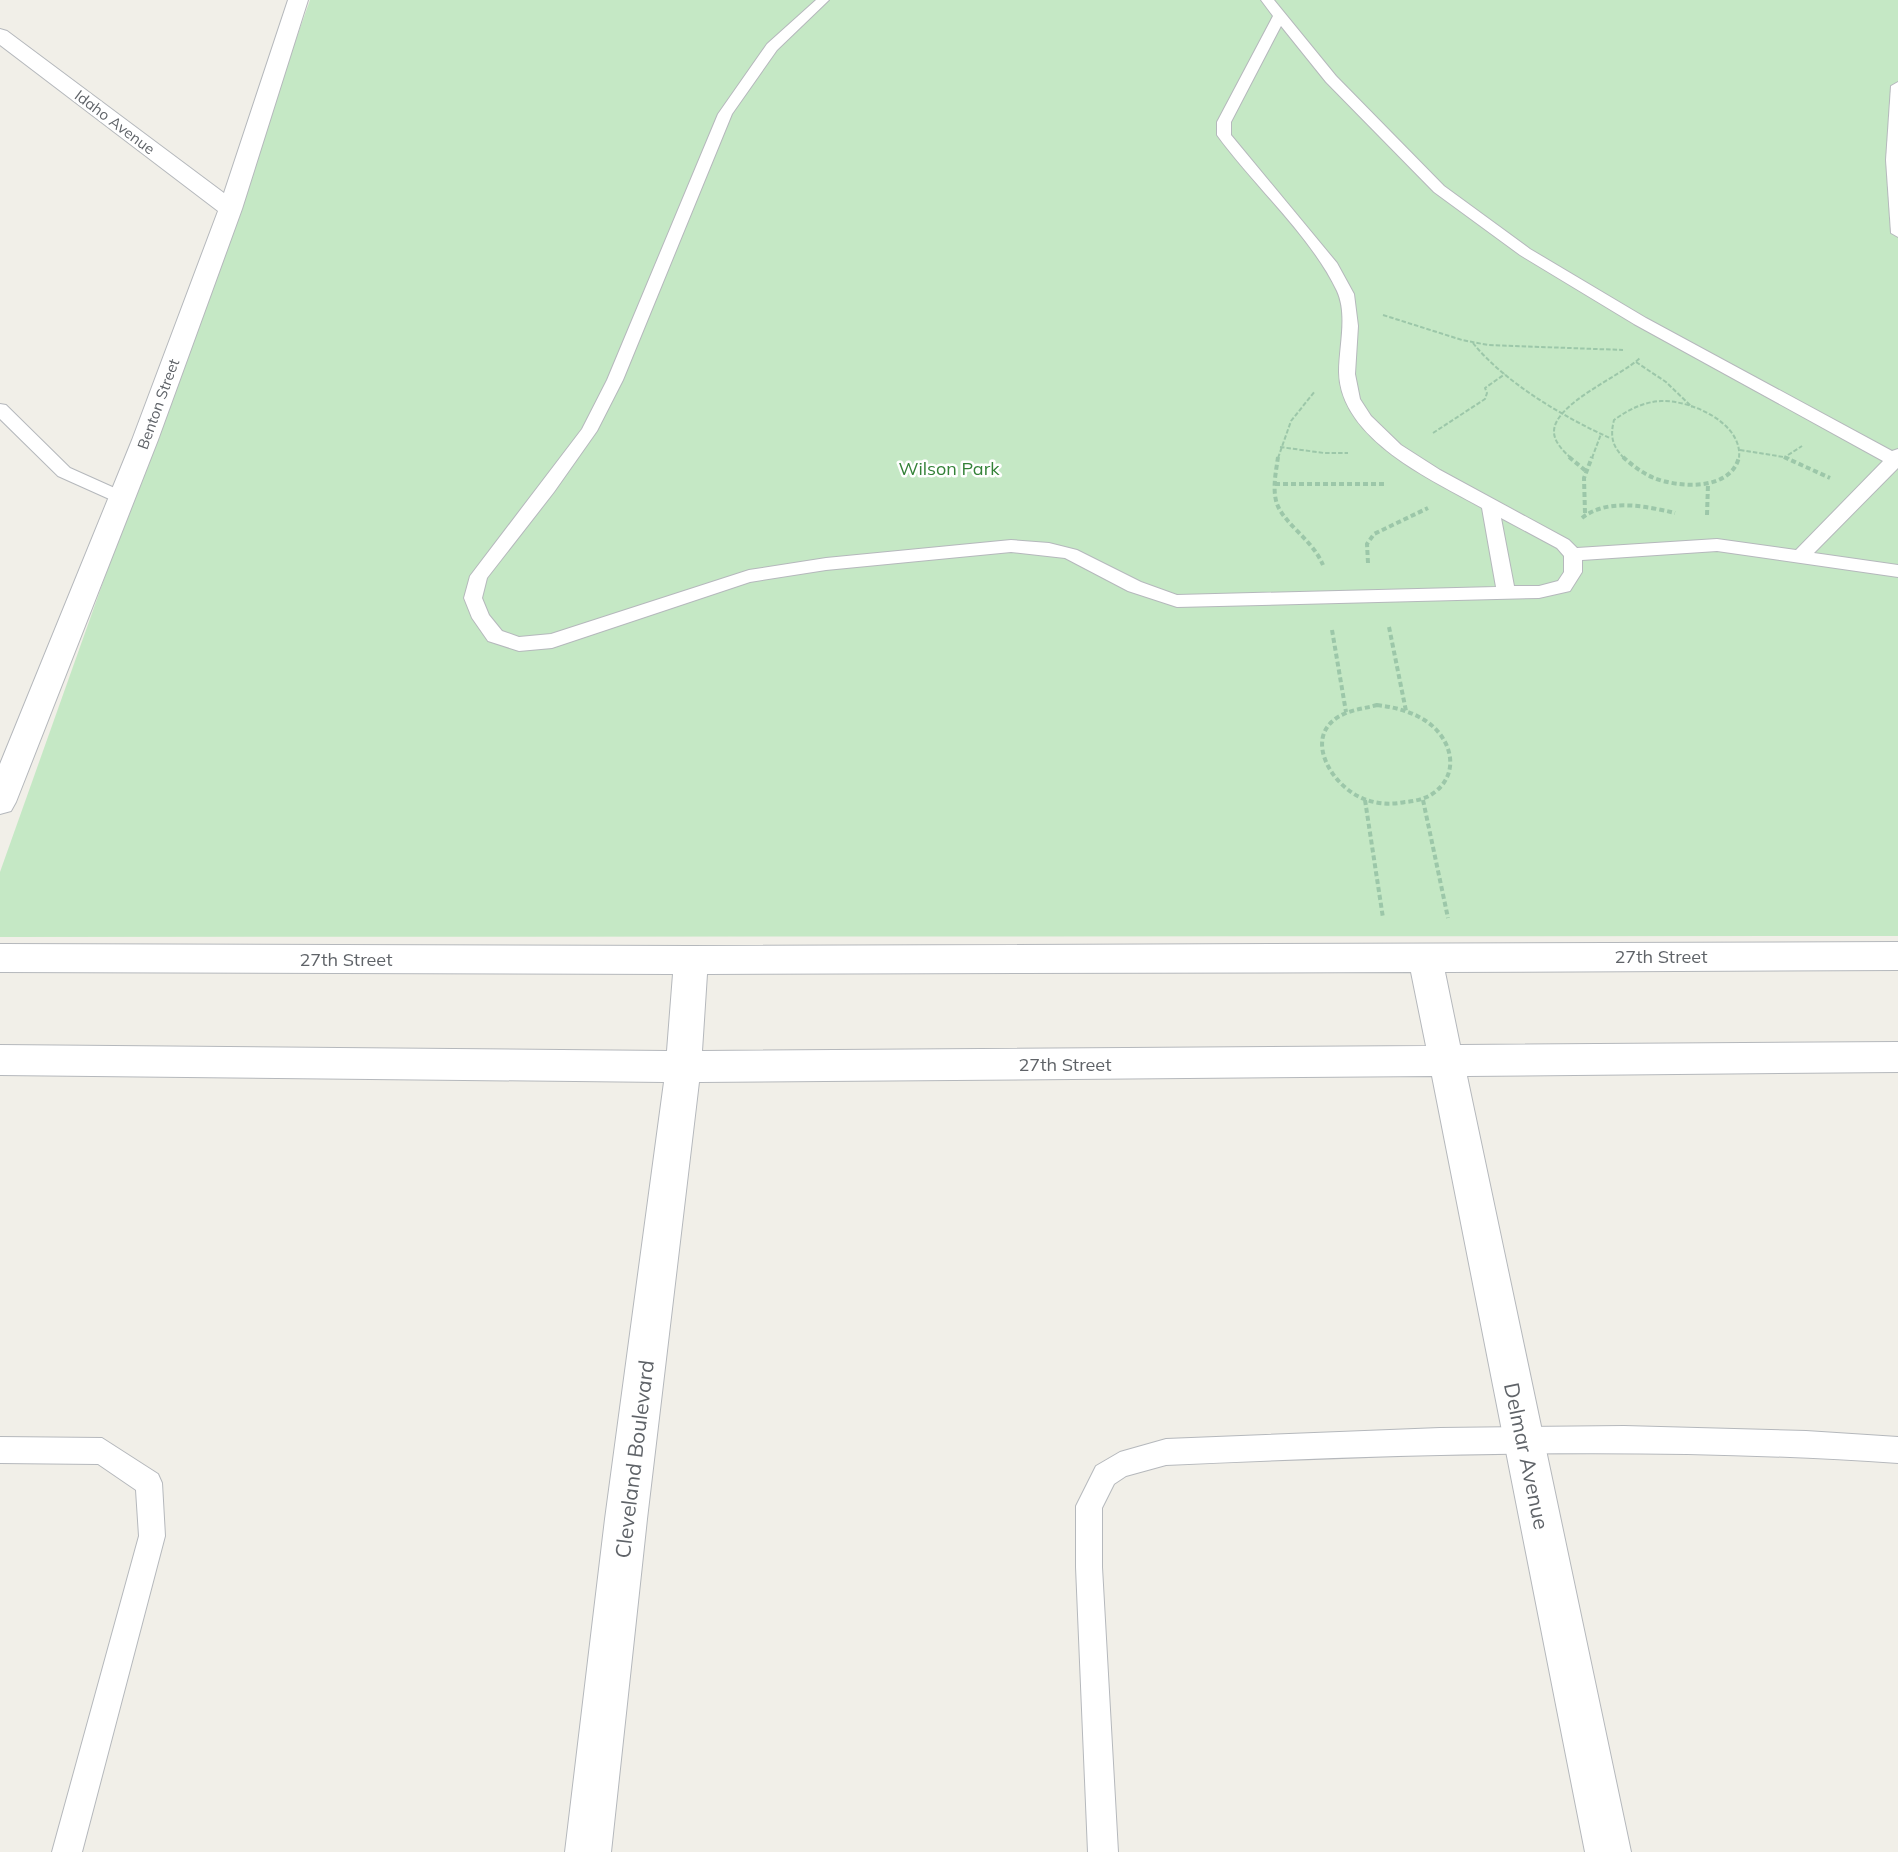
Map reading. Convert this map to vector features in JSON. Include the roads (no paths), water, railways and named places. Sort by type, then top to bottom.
[{"type":"street","name":"Benton Street","points":[[0,802],[122,498],[230,209],[298,0]]},
{"type":"street","name":"Idaho Avenue","points":[[0,35],[230,209]]},
{"type":"street","name":"27th Street","points":[[0,958],[691,960],[1898,956]]},
{"type":"street","points":[[1440,957],[1446,1061]]},
{"type":"street","points":[[683,1067],[691,960]]},
{"type":"street","name":"27th Street","points":[[0,1060],[683,1067],[1898,1057]]},
{"type":"street","name":"Delmar Avenue","points":[[1446,1061],[1608,1852]]},
{"type":"street","name":"Cleveland Boulevard","points":[[588,1852],[626,1519],[683,1067]]},
{"type":"lane","points":[[824,0],[772,48],[725,114],[615,380],[589,431],[479,576],[473,598],[481,618],[495,636],[519,644],[552,641],[749,576],[826,564],[1011,546],[1036,547],[1071,554],[1098,566],[1128,584],[1151,594],[1177,601],[1539,592],[1564,586],[1573,572],[1573,554],[1563,543],[1434,474],[1402,454],[1365,420],[1352,399],[1347,374],[1350,326],[1346,294],[1332,266],[1224,135],[1224,122],[1280,16]]},
{"type":"lane","points":[[1268,0],[1331,79],[1439,189],[1525,252],[1668,336],[1896,459],[1800,557]]},
{"type":"lane","points":[[1898,86],[1895,106],[1894,212],[1898,233]]},
{"type":"lane","points":[[0,409],[64,472],[122,498]]},
{"type":"lane","points":[[1490,504],[1506,593]]},
{"type":"lane","points":[[1573,554],[1717,545],[1898,571]]},
{"type":"lane","points":[[1103,1852],[1090,1579],[1089,1506],[1105,1474],[1120,1465],[1166,1452],[1468,1438],[1524,1440],[1731,1438],[1898,1450]]},
{"type":"lane","points":[[0,1450],[102,1451],[149,1483],[152,1536],[67,1852]]},
{"type":"park label","name":"Wilson Park","points":[[949,468]]}]
